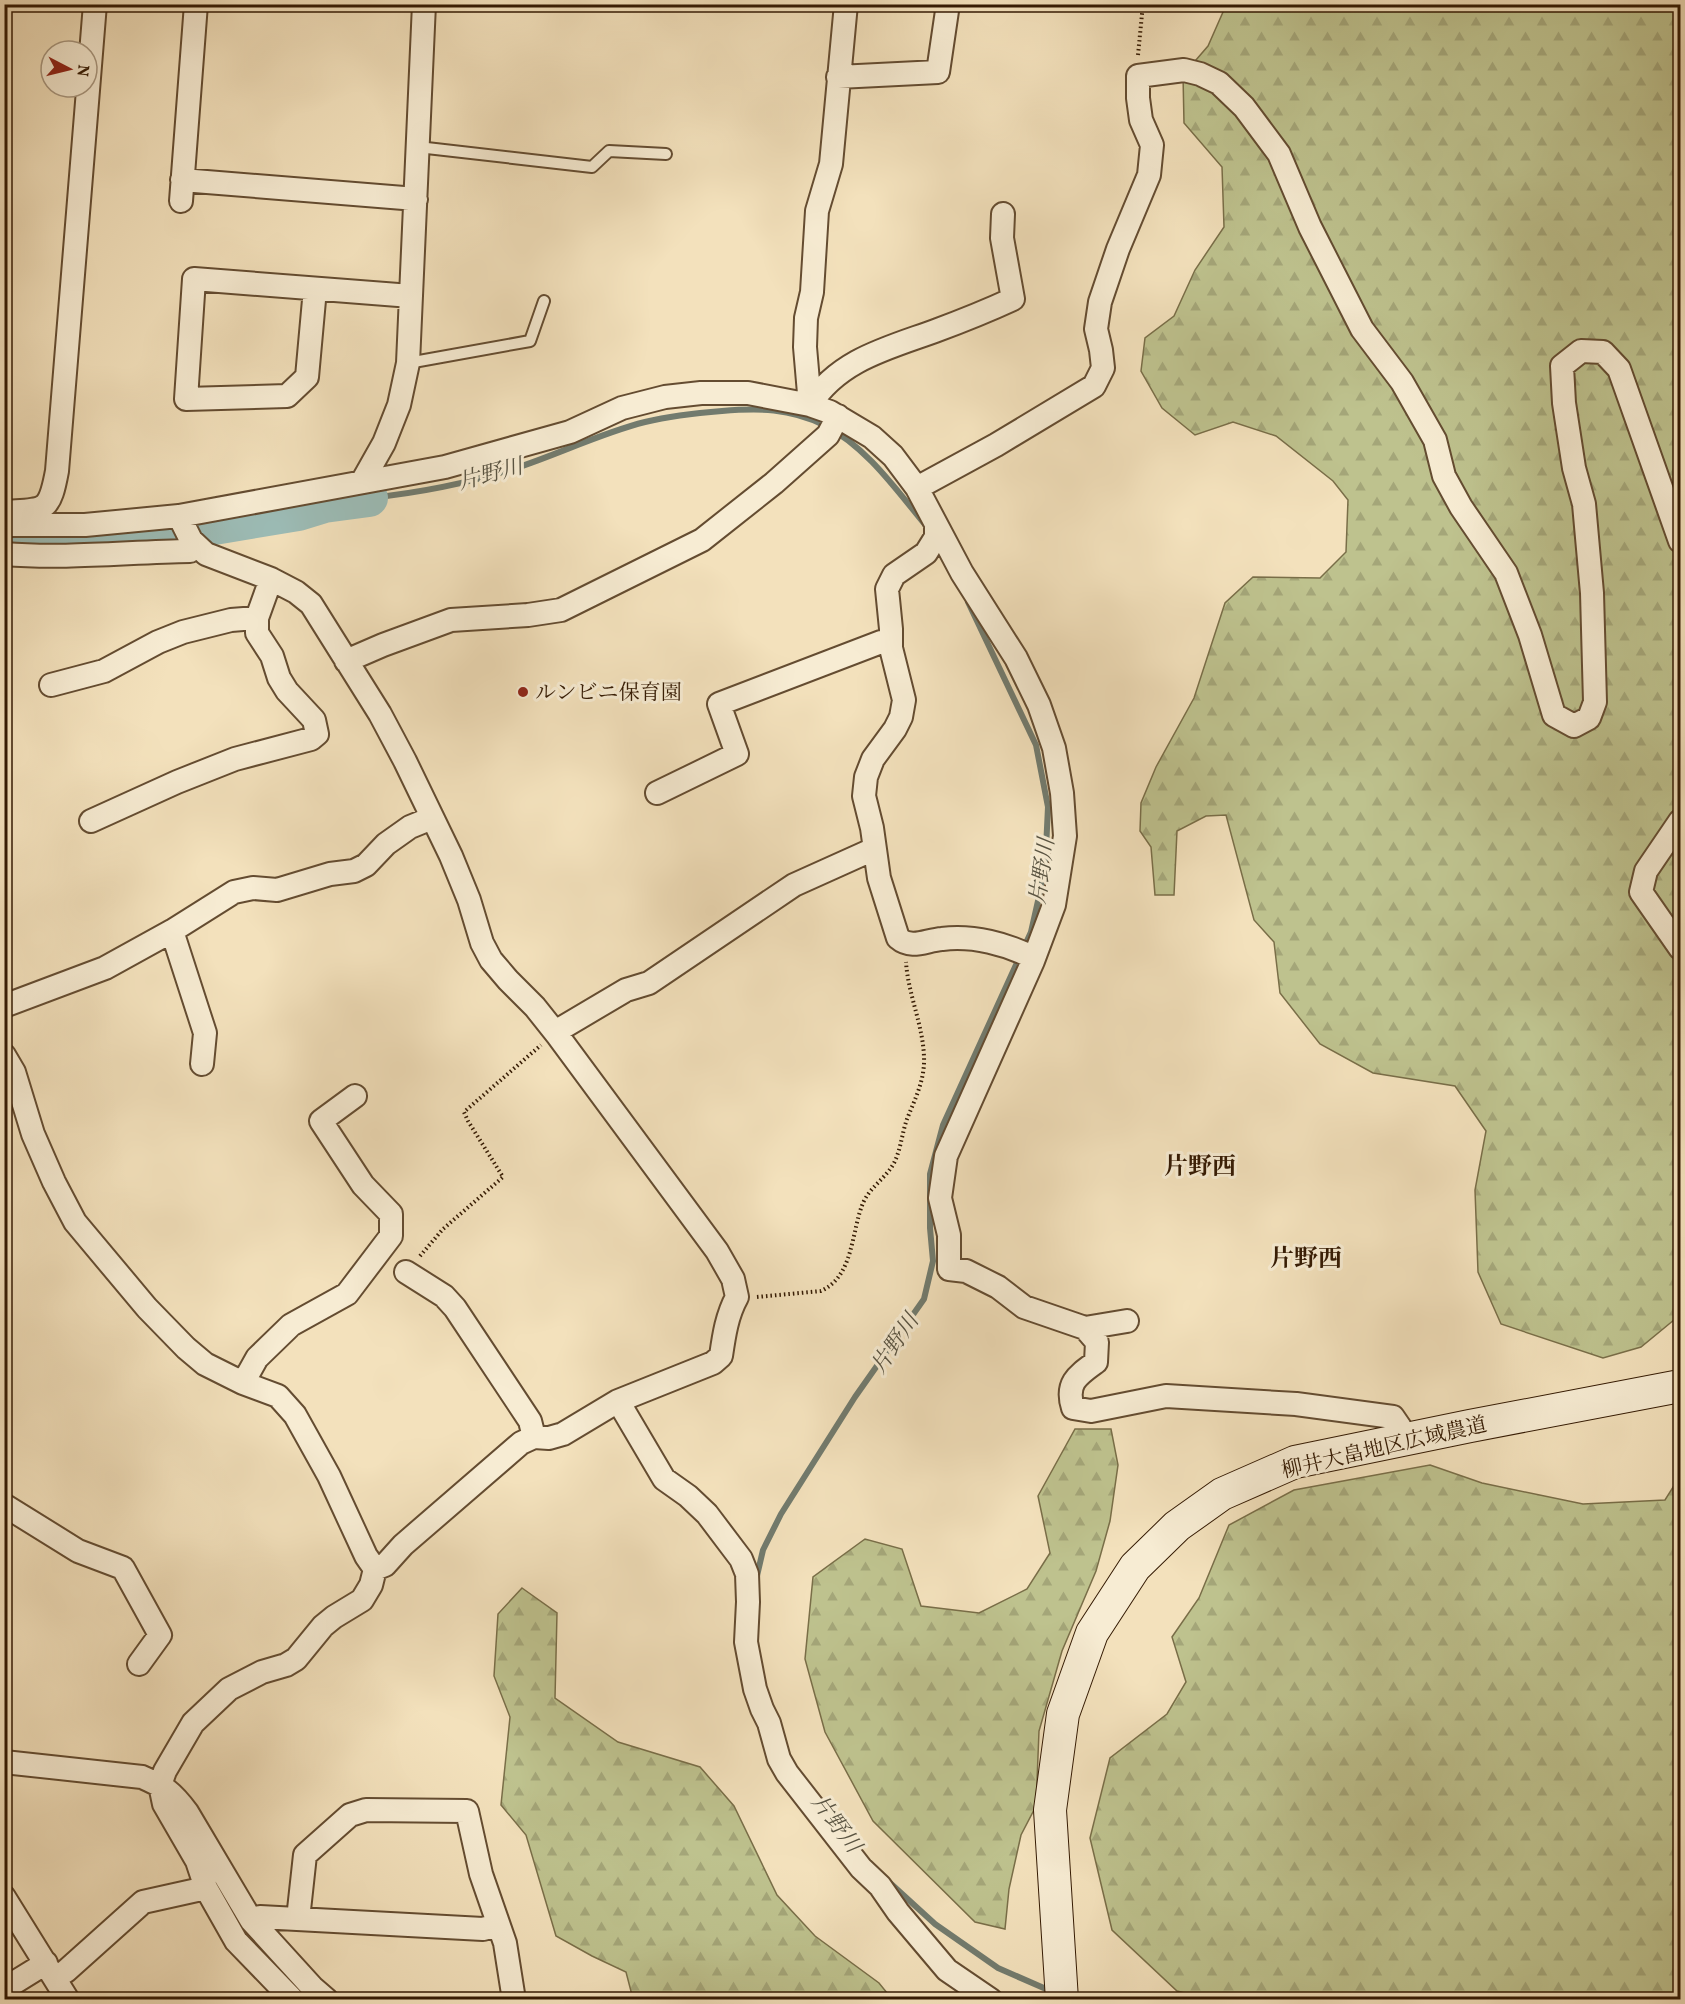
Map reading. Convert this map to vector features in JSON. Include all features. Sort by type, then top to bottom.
[{"type":"street","points":[[4,512],[39,509],[52,498],[57,471],[95,4]]},
{"type":"street","points":[[196,4],[181,190],[416,199]]},
{"type":"street","points":[[362,482],[384,443],[399,405],[408,363],[424,4]]},
{"type":"street","points":[[810,405],[806,318],[812,292],[818,211],[831,164],[846,4]]},
{"type":"street","points":[[838,77],[938,72],[948,4]]},
{"type":"street","points":[[916,488],[996,445],[1094,386],[1103,368],[1096,328],[1100,302],[1118,249],[1149,175],[1152,145],[1141,120],[1138,76],[1184,70],[1200,74],[1219,83],[1244,107],[1279,154],[1310,227],[1362,329],[1407,392],[1436,440],[1444,476],[1461,507],[1506,573],[1530,634],[1554,715],[1574,726],[1589,718],[1595,702],[1592,592],[1584,504],[1574,468],[1564,403],[1562,366],[1581,351],[1603,352],[1618,369],[1680,542]]},
{"type":"street","points":[[810,405],[821,388],[849,366],[878,351],[980,315],[1012,299],[1002,238],[1004,214]]},
{"type":"street","points":[[315,289],[308,377],[287,396],[186,399],[194,279],[411,296]]},
{"type":"street","points":[[4,525],[85,525],[187,532],[362,482],[445,467],[570,432],[622,408],[665,397],[701,393],[747,393],[810,405],[834,424],[872,437],[893,456],[916,488],[962,573],[1016,658],[1039,705],[1054,748],[1061,790],[1065,837],[1054,904],[1028,955],[946,1156],[940,1198],[949,1235],[949,1269],[966,1271],[998,1287],[1024,1307],[1085,1328],[1127,1321]]},
{"type":"street","points":[[346,661],[451,620],[528,615],[561,610],[702,540],[774,483],[834,424]]},
{"type":"street","points":[[936,525],[936,537],[926,553],[894,575],[887,589],[891,648],[904,700],[901,717],[873,759],[866,777],[864,796],[872,828],[879,878],[897,938],[904,944],[916,945],[940,939],[968,937],[1028,955]]},
{"type":"street","points":[[4,554],[77,557],[190,552],[187,532]]},
{"type":"street","points":[[187,532],[206,554],[271,579],[296,592],[311,604],[380,714],[405,761],[455,867],[469,900],[482,943],[491,960],[555,1032],[717,1251],[733,1279],[737,1296],[725,1329],[721,1356],[713,1363],[618,1401],[563,1434],[549,1438],[534,1437],[521,1443],[403,1545],[385,1565],[375,1569]]},
{"type":"street","points":[[91,821],[177,782],[235,759],[311,739],[317,734],[314,720],[287,691],[279,678],[272,656],[257,633],[257,618],[271,579]]},
{"type":"street","points":[[51,685],[104,671],[158,642],[183,632],[231,620],[257,618]]},
{"type":"street","points":[[657,794],[737,754],[719,704],[891,640]]},
{"type":"street","points":[[4,1006],[105,968],[172,931],[234,891],[253,888],[277,890],[330,874],[354,871],[366,865],[386,844],[410,827],[432,818]]},
{"type":"street","points":[[1680,821],[1646,871],[1641,892],[1680,948]]},
{"type":"street","points":[[555,1032],[626,990],[648,983],[794,885],[874,849]]},
{"type":"street","points":[[172,931],[205,1033],[202,1064]]},
{"type":"street","points":[[4,1055],[14,1072],[33,1134],[75,1222],[147,1308],[205,1364],[243,1383],[278,1396],[295,1415],[329,1476],[366,1556],[375,1569]]},
{"type":"street","points":[[243,1383],[257,1358],[291,1325],[347,1294],[391,1236],[391,1214],[363,1185],[321,1121],[355,1096]]},
{"type":"street","points":[[406,1272],[444,1296],[455,1308],[530,1421],[534,1437]]},
{"type":"street","points":[[1085,1328],[1097,1342],[1096,1362],[1076,1376],[1069,1396],[1073,1408],[1090,1411],[1166,1396],[1296,1404],[1393,1417],[1408,1439]]},
{"type":"street","name":"柳井大畠地区広域農道","points":[[1062,1990],[1050,1810],[1063,1714],[1092,1633],[1136,1567],[1177,1526],[1222,1494],[1295,1462],[1680,1386]]},
{"type":"street","points":[[618,1401],[664,1479],[688,1496],[707,1514],[741,1559],[747,1575],[746,1642],[753,1679],[779,1759],[787,1773],[861,1868],[880,1886],[898,1912],[947,1970],[991,2000]]},
{"type":"street","points":[[4,1505],[78,1551],[123,1568],[160,1635],[139,1664]]},
{"type":"street","points":[[293,2000],[236,1941],[206,1888],[197,1861],[164,1804],[160,1785],[165,1771],[193,1723],[229,1689],[262,1672],[286,1665],[296,1659],[323,1626],[362,1600],[370,1586],[375,1569]]},
{"type":"street","points":[[4,1762],[142,1777],[175,1795],[251,1920],[312,1987],[327,2000]]},
{"type":"street","points":[[298,1919],[305,1854],[350,1815],[366,1810],[467,1810],[481,1874],[505,1942],[514,2000]]},
{"type":"street","points":[[4,1989],[51,1971],[66,1971],[143,1902],[206,1888]]},
{"type":"street","points":[[4,1897],[68,2000]]},
{"type":"street","points":[[251,1920],[260,1917],[483,1929],[498,1925]]},
{"type":"lane","points":[[418,147],[592,167],[609,151],[666,154]]},
{"type":"lane","points":[[408,363],[530,341],[544,301]]},
{"type":"path","points":[[1138,76],[1138,47],[1143,4]]},
{"type":"path","points":[[737,1296],[773,1297],[821,1291],[831,1287],[840,1277],[847,1261],[864,1200],[893,1164],[922,1080],[924,1058],[906,968],[904,944]]},
{"type":"path","points":[[406,1272],[442,1229],[503,1177],[464,1112],[555,1032]]},
{"type":"green space","points":[[1220,5],[1680,5],[1680,1315],[1641,1347],[1603,1358],[1501,1324],[1478,1272],[1475,1190],[1486,1131],[1455,1086],[1373,1073],[1320,1044],[1280,993],[1274,942],[1254,920],[1226,815],[1206,816],[1177,831],[1174,895],[1155,895],[1151,847],[1140,831],[1141,803],[1156,767],[1194,698],[1225,603],[1253,577],[1320,578],[1346,552],[1348,500],[1333,481],[1276,436],[1233,422],[1195,435],[1162,408],[1141,371],[1145,338],[1174,316],[1195,270],[1224,227],[1222,167],[1184,123],[1183,75],[1208,46],[1223,12]]},
{"type":"green space","points":[[1075,1429],[1111,1429],[1118,1465],[1110,1521],[1096,1571],[1062,1651],[1039,1731],[1036,1806],[1021,1835],[1009,1889],[1005,1929],[975,1922],[873,1821],[825,1732],[805,1659],[813,1577],[865,1539],[902,1549],[921,1606],[979,1613],[1027,1589],[1050,1553],[1038,1496]]},
{"type":"green space","points":[[1430,1465],[1482,1483],[1583,1504],[1665,1500],[1680,1476],[1680,1999],[1207,1999],[1177,1991],[1112,1930],[1090,1838],[1110,1758],[1167,1714],[1186,1682],[1172,1637],[1199,1598],[1229,1525],[1294,1490]]},
{"type":"green space","points":[[522,1588],[557,1613],[555,1698],[618,1742],[700,1767],[734,1806],[777,1895],[815,1936],[879,1983],[892,1999],[633,1999],[626,1972],[556,1936],[526,1835],[501,1805],[510,1717],[494,1676],[498,1614]]},
{"type":"waterway","name":"片野川","points":[[369,498],[443,487],[480,478],[645,422],[703,413],[774,410],[811,419],[840,434],[868,457],[927,527]]},
{"type":"waterway","name":"片野川","points":[[4,542],[65,545],[166,534],[298,512],[324,504],[369,498]]},
{"type":"waterway","name":"片野川","points":[[756,1580],[763,1550],[781,1514],[855,1397],[924,1299],[933,1261],[930,1228],[930,1174],[943,1125],[1031,932],[1045,870],[1048,807],[1036,745],[968,602]]},
{"type":"waterway","name":"片野川","points":[[889,1882],[935,1924],[998,1968],[1053,1992]]},
{"type":"place","name":"ルンビニ保育園","points":[[523,692]]},
{"type":"district","name":"片野西","points":[[1200,1166]]},
{"type":"district","name":"片野西","points":[[1306,1258]]}]
